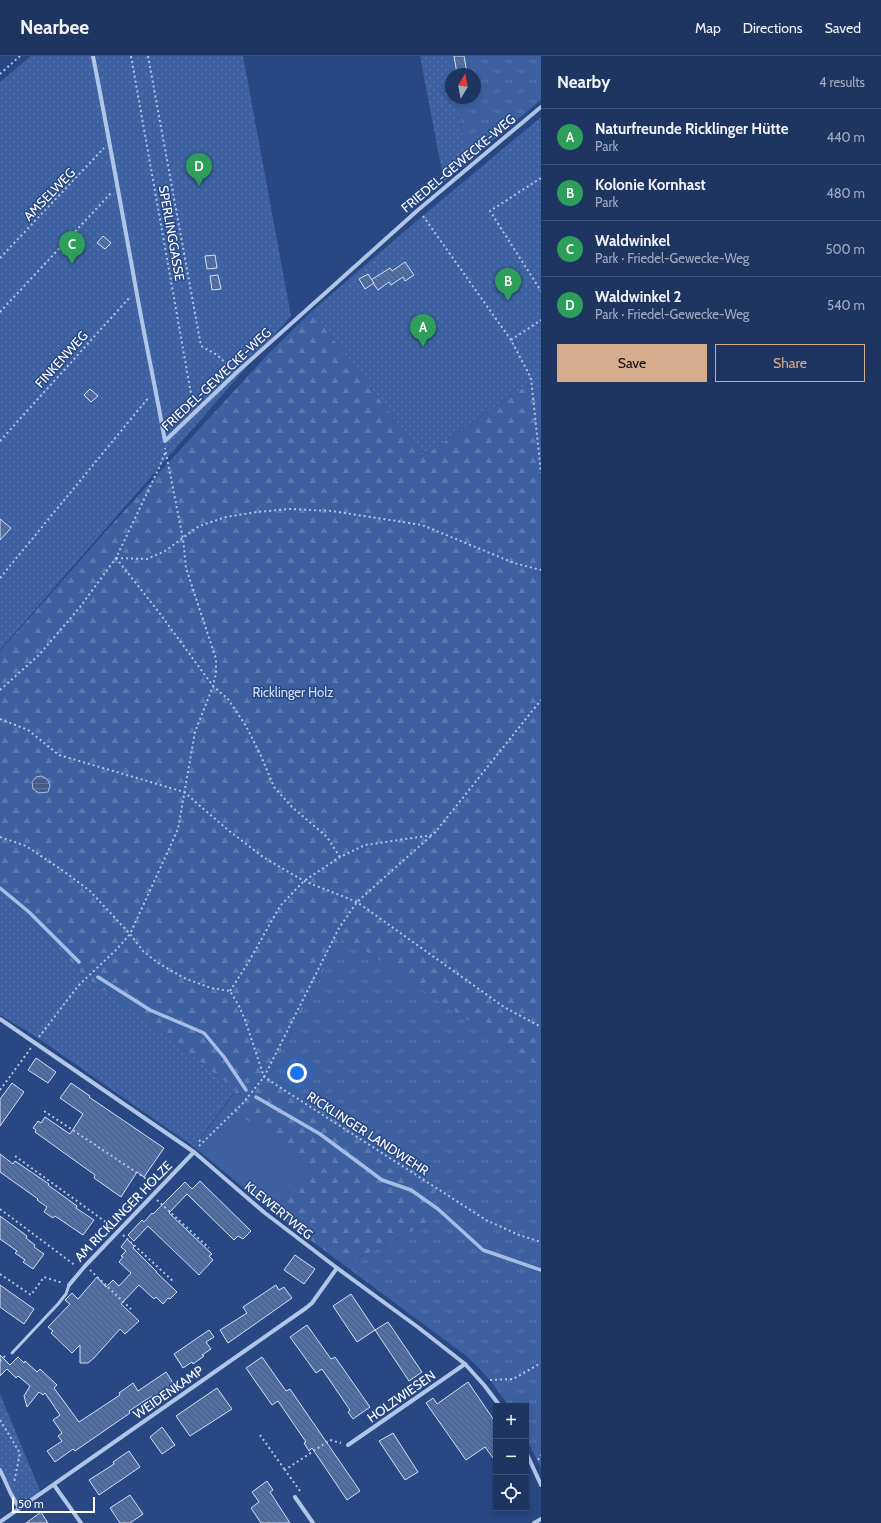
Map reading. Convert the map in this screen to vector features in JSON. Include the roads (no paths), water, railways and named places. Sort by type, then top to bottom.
[{"type":"street","name":"FRIEDEL-GEWECKE-WEG","points":[[93,56],[165,441],[236,373],[418,210],[541,107]]},
{"type":"street","name":"KLEWERTWEG","points":[[0,1019],[194,1152],[265,1213],[465,1364],[484,1384],[498,1403]]},
{"type":"street","name":"AM RICKLINGER HOLZE","points":[[68,1285],[194,1152]]},
{"type":"street","name":"WEIDENKAMP","points":[[0,1522],[306,1308],[312,1303],[337,1268]]},
{"type":"street","name":"HOLZWIESEN","points":[[348,1445],[465,1364]]},
{"type":"street","points":[[529,1458],[541,1484]]},
{"type":"street","points":[[0,1470],[19,1508]]},
{"type":"street","points":[[54,1485],[81,1523]]},
{"type":"street","points":[[295,1497],[313,1523]]},
{"type":"street","points":[[534,1523],[541,1520]]},
{"type":"lane","points":[[12,1353],[58,1304],[66,1294],[68,1285]]},
{"type":"waterway","points":[[0,888],[29,912],[79,962]]},
{"type":"waterway","points":[[98,977],[150,1010],[204,1033],[224,1057],[246,1090]]},
{"type":"waterway","points":[[256,1097],[320,1134],[382,1180],[411,1190],[438,1209],[483,1250],[541,1270]]},
{"type":"place","name":"Waldwinkel 2","points":[[199,186]]},
{"type":"place","name":"Waldwinkel","points":[[72,264]]},
{"type":"place","name":"Kolonie Kornhast","points":[[508,301]]},
{"type":"place","name":"Naturfreunde Ricklinger Hütte","points":[[423,347]]},
{"type":"park label","name":"Ricklinger Holz","points":[[293,692]]}]
